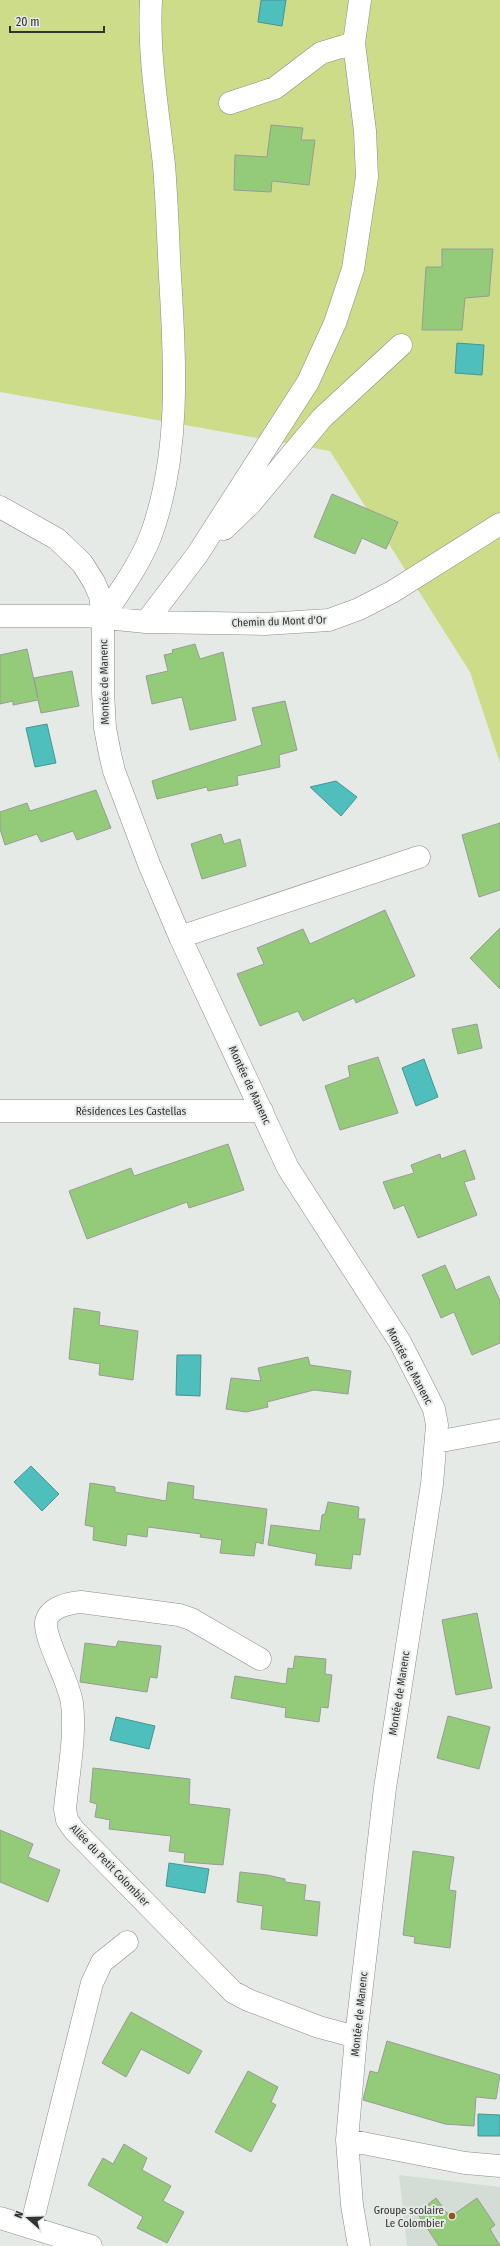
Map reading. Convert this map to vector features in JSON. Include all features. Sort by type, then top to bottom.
[{"type":"street","points":[[103,617],[138,561],[151,535],[164,493],[172,441],[174,340],[164,167],[151,45],[151,0]]},
{"type":"street","points":[[146,622],[197,555],[308,382],[335,323],[353,269],[367,177],[365,131],[354,43],[360,0]]},
{"type":"street","points":[[230,104],[275,88],[321,53],[354,43]]},
{"type":"street","points":[[197,555],[251,503],[322,418],[401,346]]},
{"type":"street","name":"Montée de Manenc","points":[[0,507],[57,539],[78,559],[94,582],[100,596],[103,617],[103,692],[105,728],[110,754],[114,771],[149,864],[180,937],[288,1168],[400,1342],[424,1386],[434,1409],[437,1425],[436,1442],[385,1788],[356,2038],[347,2140],[352,2205],[359,2246]]},
{"type":"street","name":"Chemin du Mont d'Or","points":[[0,616],[103,617],[146,622],[265,624],[329,620],[341,617],[392,592],[500,524]]},
{"type":"street","points":[[180,937],[419,857]]},
{"type":"street","name":"Résidences Les Castellas","points":[[0,1111],[262,1111]]},
{"type":"street","points":[[436,1442],[500,1430]]},
{"type":"street","name":"Allée du Petit Colombier","points":[[260,1659],[191,1619],[179,1615],[81,1602],[69,1603],[55,1609],[46,1620],[46,1630],[70,1695],[73,1720],[65,1809],[67,1820],[74,1830],[233,1992],[241,1997],[298,2019],[356,2038]]},
{"type":"street","points":[[31,2227],[92,1983],[102,1962],[127,1942]]},
{"type":"street","points":[[347,2140],[465,2163],[500,2166]]},
{"type":"street","points":[[0,2218],[91,2246]]},
{"type":"shaded area","name":"Groupe scolaire Le Colombier","points":[[399,2175],[500,2187],[500,2246],[407,2246]]},
{"type":"green space","points":[[0,0],[500,0],[500,763],[470,672],[330,451],[0,392]]},
{"type":"water","points":[[261,0],[286,0],[282,26],[258,22]]},
{"type":"water","points":[[457,343],[484,345],[482,375],[455,373]]},
{"type":"water","points":[[47,724],[56,763],[35,767],[26,728]]},
{"type":"water","points":[[336,781],[357,797],[341,816],[310,787]]},
{"type":"water","points":[[424,1059],[438,1097],[416,1106],[402,1068]]},
{"type":"water","points":[[177,1355],[201,1355],[200,1396],[176,1395]]},
{"type":"water","points":[[31,1466],[59,1494],[42,1511],[14,1482]]},
{"type":"water","points":[[116,1717],[155,1726],[149,1749],[110,1740]]},
{"type":"water","points":[[169,1863],[209,1869],[205,1893],[166,1886]]},
{"type":"water","points":[[478,2114],[500,2115],[500,2136],[478,2136]]},
{"type":"building","points":[[271,125],[303,128],[301,140],[315,140],[309,185],[272,181],[271,192],[234,190],[235,155],[267,157]]},
{"type":"building","points":[[442,249],[493,249],[489,296],[465,298],[462,330],[422,330],[426,267],[442,267]]},
{"type":"building","points":[[332,494],[398,522],[386,549],[362,538],[355,554],[314,537]]},
{"type":"building","points":[[195,644],[200,659],[223,652],[236,720],[190,730],[182,697],[152,704],[146,676],[168,671],[164,655],[173,653],[172,650]]},
{"type":"building","points":[[27,649],[38,698],[34,678],[72,671],[79,706],[41,713],[38,700],[13,705],[13,701],[0,704],[0,655]]},
{"type":"building","points":[[285,701],[297,750],[279,755],[280,767],[237,776],[238,785],[208,791],[207,787],[157,799],[152,781],[262,745],[252,708]]},
{"type":"building","points":[[96,790],[111,828],[77,840],[73,831],[41,842],[37,834],[5,845],[0,829],[0,812],[27,803],[30,811]]},
{"type":"building","points":[[500,823],[500,890],[479,897],[462,835]]},
{"type":"building","points":[[221,834],[224,844],[240,839],[246,866],[202,879],[191,844]]},
{"type":"building","points":[[385,910],[415,976],[356,1003],[354,998],[303,1021],[298,1011],[260,1026],[237,974],[264,964],[257,948],[303,929],[310,944]]},
{"type":"building","points":[[500,928],[500,989],[470,958]]},
{"type":"building","points":[[477,1024],[482,1048],[458,1054],[452,1029]]},
{"type":"building","points":[[378,1057],[398,1113],[340,1130],[325,1086],[350,1077],[348,1066]]},
{"type":"building","points":[[228,1144],[244,1190],[189,1208],[187,1202],[87,1239],[69,1191],[131,1168],[134,1176]]},
{"type":"building","points":[[465,1150],[475,1179],[464,1182],[477,1215],[418,1238],[404,1205],[394,1209],[383,1182],[414,1173],[411,1165],[440,1154],[441,1159]]},
{"type":"building","points":[[445,1265],[456,1290],[489,1276],[500,1301],[500,1343],[472,1355],[454,1312],[441,1318],[422,1275]]},
{"type":"building","points":[[74,1308],[100,1312],[99,1325],[138,1331],[133,1380],[99,1375],[100,1364],[69,1359]]},
{"type":"building","points":[[308,1357],[310,1365],[351,1371],[348,1394],[314,1390],[267,1402],[268,1407],[246,1412],[226,1409],[231,1378],[261,1381],[258,1368]]},
{"type":"building","points":[[168,1482],[194,1486],[193,1499],[267,1509],[263,1544],[256,1542],[254,1556],[220,1553],[222,1540],[200,1537],[201,1534],[148,1527],[147,1537],[127,1534],[126,1546],[93,1540],[94,1527],[85,1525],[90,1483],[115,1487],[115,1492],[166,1501]]},
{"type":"building","points":[[328,1502],[359,1507],[358,1519],[365,1519],[360,1555],[353,1554],[351,1569],[315,1565],[317,1554],[268,1545],[271,1525],[320,1531],[322,1515],[325,1514]]},
{"type":"building","points":[[477,1613],[492,1688],[456,1695],[442,1620]]},
{"type":"building","points":[[118,1641],[161,1646],[157,1678],[150,1677],[147,1692],[80,1682],[85,1643],[116,1647]]},
{"type":"building","points":[[295,1656],[326,1659],[325,1674],[332,1675],[328,1708],[321,1707],[319,1722],[285,1717],[286,1708],[231,1698],[235,1676],[286,1684],[288,1668],[293,1669]]},
{"type":"building","points":[[448,1716],[490,1727],[479,1769],[437,1758]]},
{"type":"building","points":[[93,1768],[190,1779],[189,1804],[230,1809],[223,1865],[184,1862],[185,1853],[169,1851],[171,1836],[109,1829],[110,1820],[95,1817],[97,1804],[90,1802]]},
{"type":"building","points":[[0,1830],[33,1844],[28,1857],[60,1870],[48,1902],[0,1882]]},
{"type":"building","points":[[413,1851],[454,1857],[449,1890],[456,1891],[450,1948],[414,1943],[415,1937],[403,1935]]},
{"type":"building","points":[[240,1872],[267,1875],[285,1879],[285,1882],[306,1885],[304,1900],[320,1902],[317,1936],[261,1929],[263,1906],[237,1902]]},
{"type":"building","points":[[131,2012],[202,2051],[189,2074],[141,2049],[126,2077],[102,2063]]},
{"type":"building","points":[[387,2041],[500,2075],[496,2099],[476,2097],[474,2126],[445,2124],[363,2100],[370,2071],[378,2073]]},
{"type":"building","points":[[248,2071],[278,2087],[271,2102],[276,2105],[251,2152],[215,2132]]},
{"type":"building","points":[[124,2144],[147,2158],[142,2170],[171,2186],[163,2201],[184,2212],[167,2243],[137,2228],[143,2217],[88,2185],[103,2158],[113,2164]]},
{"type":"building","points":[[436,2198],[450,2217],[477,2198],[495,2225],[490,2229],[500,2246],[439,2246],[417,2213]]},
{"type":"place","name":"Groupe scolaire Le Colombier","points":[[452,2216]]}]
